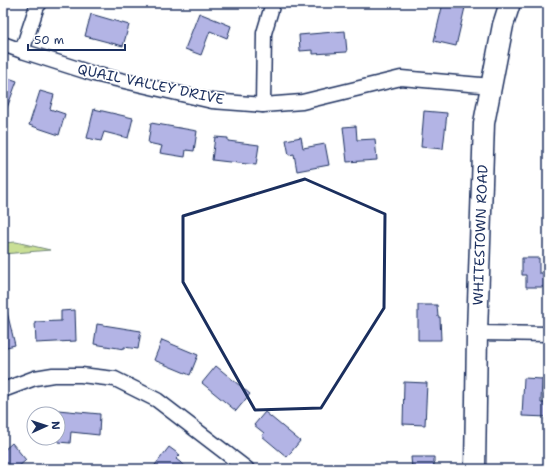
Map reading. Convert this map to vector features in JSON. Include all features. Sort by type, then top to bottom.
[{"type":"street","points":[[22,51],[37,6],[40,3]]},
{"type":"street","points":[[262,104],[264,33],[273,3]]},
{"type":"street","name":"WHITESTOWN ROAD","points":[[475,469],[477,333],[484,123],[503,25],[510,3]]},
{"type":"street","name":"QUAIL VALLEY DRIVE","points":[[3,44],[94,74],[212,101],[262,104],[302,102],[401,78],[492,86]]},
{"type":"street","points":[[477,333],[548,334]]},
{"type":"street","points":[[3,390],[35,378],[53,375],[81,375],[115,379],[157,400],[247,469]]},
{"type":"highlighted area","points":[[305,179],[385,214],[384,308],[321,408],[255,410],[183,282],[183,216]]},
{"type":"green space","points":[[16,242],[50,250],[3,254],[3,243]]},
{"type":"building","points":[[443,3],[466,3],[456,46],[434,41]]},
{"type":"building","points":[[199,13],[231,26],[227,38],[210,31],[201,55],[185,49]]},
{"type":"building","points":[[91,14],[129,25],[123,46],[85,36]]},
{"type":"building","points":[[345,31],[347,52],[313,54],[313,50],[300,51],[299,35]]},
{"type":"building","points":[[3,76],[17,81],[4,116],[3,116]]},
{"type":"building","points":[[40,91],[54,95],[50,109],[65,114],[59,135],[29,125]]},
{"type":"building","points":[[94,109],[133,118],[128,138],[104,132],[101,141],[87,138]]},
{"type":"building","points":[[424,111],[447,113],[443,149],[421,147]]},
{"type":"building","points":[[151,123],[197,131],[194,151],[186,150],[185,157],[160,153],[162,146],[148,143]]},
{"type":"building","points":[[356,126],[357,140],[375,139],[377,160],[347,162],[343,127]]},
{"type":"building","points":[[215,137],[228,138],[228,141],[259,145],[256,165],[212,160]]},
{"type":"building","points":[[301,137],[303,148],[325,144],[329,165],[297,171],[294,154],[289,155],[286,140]]},
{"type":"building","points":[[522,258],[539,258],[539,273],[548,273],[548,287],[526,287],[526,275],[522,275]]},
{"type":"building","points":[[418,305],[437,305],[438,317],[440,317],[441,340],[418,340]]},
{"type":"building","points":[[75,310],[76,341],[36,343],[35,322],[61,321],[61,311]]},
{"type":"building","points":[[7,312],[15,345],[3,348],[3,313]]},
{"type":"building","points":[[97,324],[141,331],[138,349],[124,347],[124,349],[94,344]]},
{"type":"building","points":[[162,340],[198,355],[190,375],[154,360]]},
{"type":"building","points":[[216,366],[250,394],[236,411],[202,383]]},
{"type":"building","points":[[524,378],[542,379],[541,403],[548,403],[548,417],[522,416]]},
{"type":"building","points":[[404,382],[427,383],[425,425],[403,424]]},
{"type":"building","points":[[66,411],[100,414],[99,435],[71,432],[70,443],[66,443]]},
{"type":"building","points":[[265,412],[300,441],[287,457],[262,436],[264,433],[254,425]]},
{"type":"building","points":[[12,443],[26,460],[16,469],[3,469],[3,451]]},
{"type":"building","points":[[169,447],[180,455],[176,459],[189,469],[152,469]]},
{"type":"building","points":[[411,457],[434,457],[434,469],[412,469]]}]
